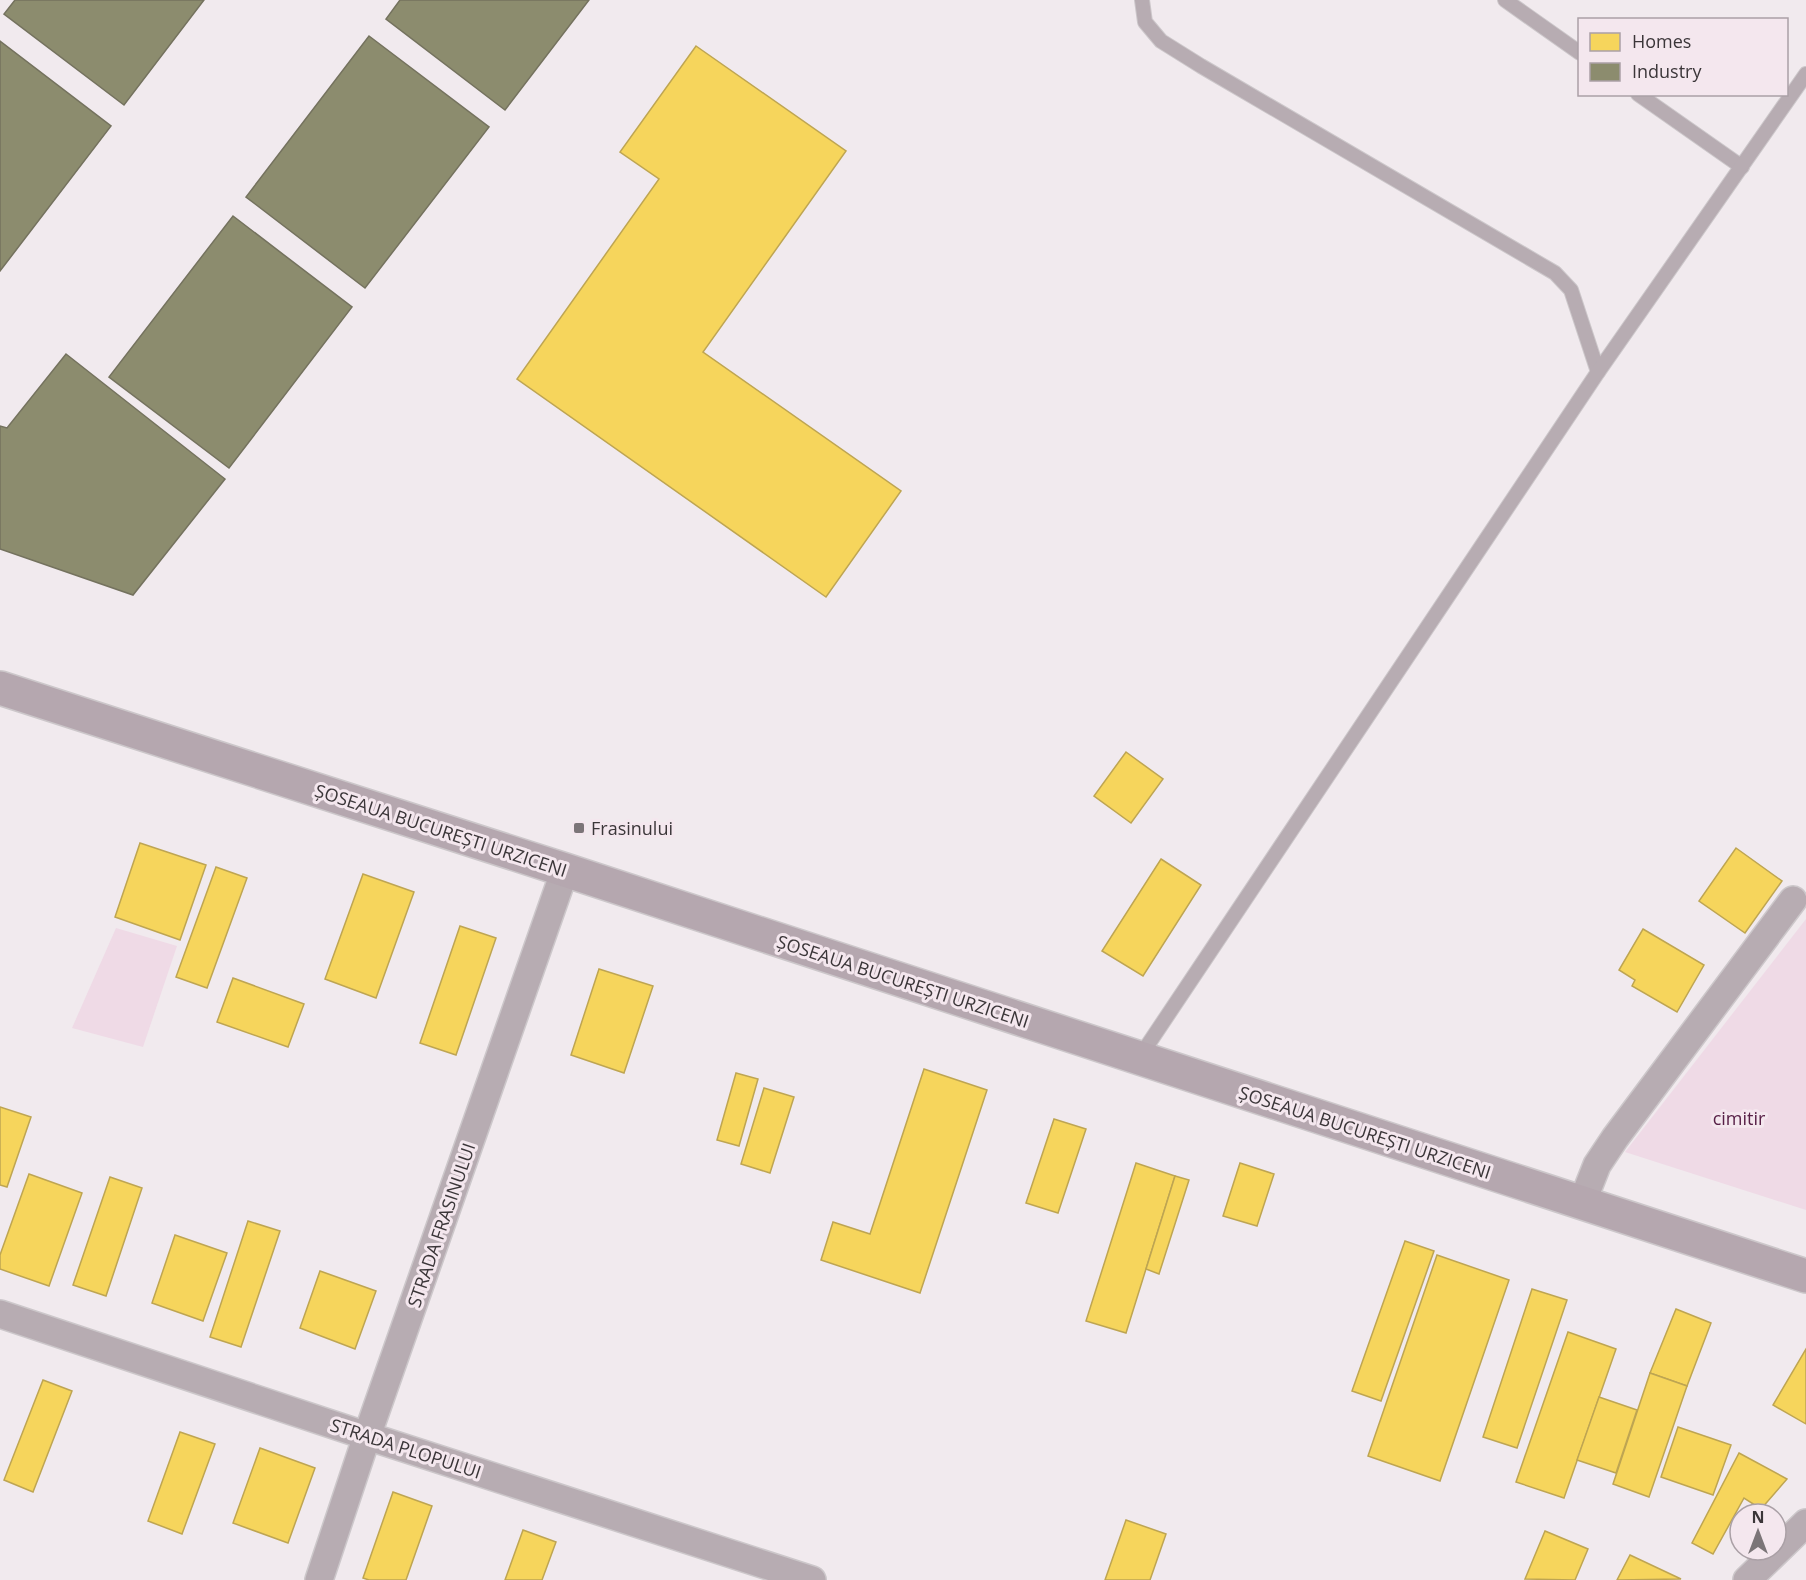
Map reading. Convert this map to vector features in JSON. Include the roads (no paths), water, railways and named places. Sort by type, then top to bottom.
[{"type":"highway","name":"ȘOSEAUA BUCUREȘTI URZICENI","points":[[0,688],[565,870],[1806,1276]]},
{"type":"street","name":"STRADA FRASINULUI","points":[[319,1580],[565,870]]},
{"type":"street","points":[[1582,1203],[1597,1165],[1614,1138],[1793,900]]},
{"type":"street","name":"STRADA PLOPULUI","points":[[0,1314],[812,1580]]},
{"type":"street","points":[[1748,1580],[1806,1523]]},
{"type":"lane","points":[[1142,0],[1145,22],[1161,41],[1555,273],[1571,291],[1598,372]]},
{"type":"lane","points":[[1505,0],[1578,52]]},
{"type":"lane","points":[[1139,1058],[1598,372],[1806,74]]},
{"type":"lane","points":[[1641,96],[1742,167]]},
{"type":"place","name":"Frasinului","points":[[579,828]]},
{"type":"park label","name":"cimitir","points":[[1739,1118]]}]
